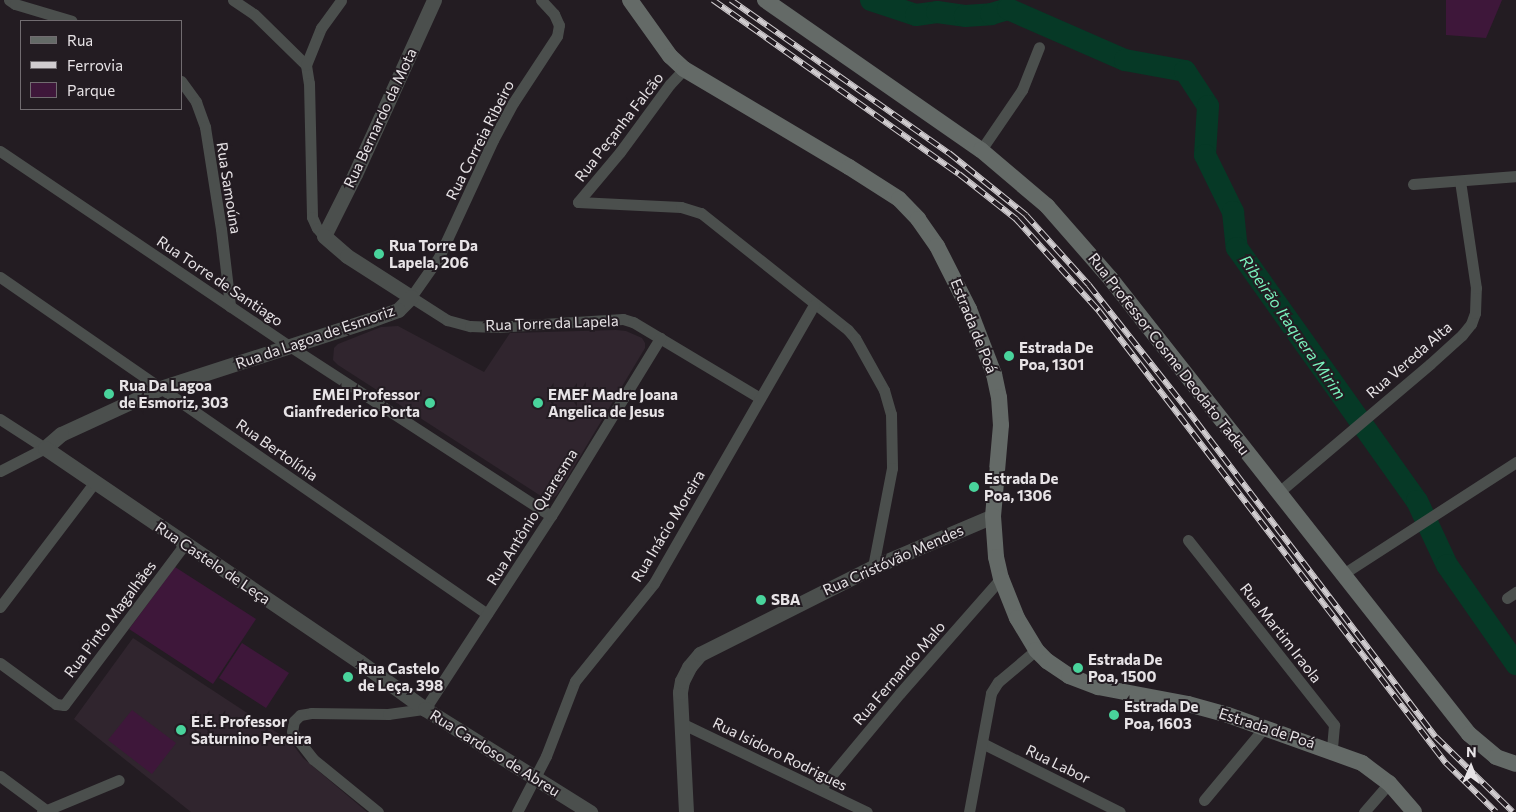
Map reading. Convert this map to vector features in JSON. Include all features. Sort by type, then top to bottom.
[{"type":"main road","name":"Estrada de Poá","points":[[630,0],[670,56],[684,70],[850,167],[899,200],[918,218],[952,274],[972,316],[994,374],[999,397],[1001,425],[993,516],[996,557],[1001,578],[1017,618],[1036,650],[1047,661],[1069,676],[1098,687],[1188,704],[1332,750],[1362,763],[1389,783],[1414,812]]},
{"type":"main road","name":"Rua Professor Cosme Deodato Tadeu","points":[[765,0],[981,150],[1047,206],[1071,231],[1469,734],[1496,757],[1516,764]]},
{"type":"street","points":[[9,0],[15,4],[69,20]]},
{"type":"street","points":[[233,0],[254,14],[306,65],[321,28],[341,0]]},
{"type":"street","name":"Rua Bernardo da Mota","points":[[324,236],[355,174],[434,0]]},
{"type":"street","name":"Rua Correia Ribeiro","points":[[411,297],[439,256],[493,140],[514,103],[557,36],[558,25],[554,14],[540,0]]},
{"type":"street","points":[[981,150],[1022,90],[1039,47]]},
{"type":"street","name":"Rua Torre da Lapela","points":[[306,65],[309,83],[312,217],[317,228],[324,236],[347,256],[447,320],[470,326],[497,327],[623,318],[760,398]]},
{"type":"street","name":"Rua Peçanha Falcão","points":[[684,70],[670,84],[620,152],[578,202],[681,207],[700,213],[720,227],[814,305]]},
{"type":"street","name":"Rua Samoúna","points":[[182,82],[196,102],[205,127],[221,229],[230,306]]},
{"type":"street","name":"Rua Torre de Santiago","points":[[0,151],[291,347],[551,516]]},
{"type":"street","points":[[1413,184],[1516,176]]},
{"type":"street","name":"Rua Vereda Alta","points":[[1279,492],[1462,335],[1475,313],[1476,288],[1460,181]]},
{"type":"street","name":"Rua Bertolínia","points":[[0,276],[487,614]]},
{"type":"street","name":"Rua da Lagoa de Esmoriz","points":[[0,471],[45,448],[60,434],[161,388],[291,347],[398,310],[411,297]]},
{"type":"street","points":[[814,305],[848,330],[855,338],[884,390],[890,414],[892,468],[873,566]]},
{"type":"street","name":"Rua Inácio Moreira","points":[[517,812],[536,778],[575,681],[654,583],[814,305]]},
{"type":"street","name":"Rua Antônio Quaresma","points":[[424,709],[551,516],[660,338]]},
{"type":"street","name":"Rua Castelo de Leça","points":[[0,419],[360,662],[424,709]]},
{"type":"street","points":[[1343,574],[1516,462]]},
{"type":"street","points":[[0,608],[95,482]]},
{"type":"street","name":"Rua Cristóvão Mendes","points":[[686,812],[680,692],[682,680],[700,654],[873,566],[993,516]]},
{"type":"street","name":"Rua Martim Iraola","points":[[1188,540],[1334,725],[1332,750]]},
{"type":"street","name":"Rua Pinto Magalhães","points":[[0,663],[56,704],[64,704],[185,544]]},
{"type":"street","name":"Rua Fernando Malo","points":[[820,788],[1001,578]]},
{"type":"street","points":[[969,812],[991,693],[998,682],[1036,650]]},
{"type":"street","points":[[378,812],[313,759],[292,732],[294,720],[300,715],[311,713],[388,714],[424,709]]},
{"type":"street","name":"Rua Cardoso de Abreu","points":[[424,709],[590,812]]},
{"type":"street","name":"Rua Isidoro Rodrigues","points":[[681,723],[867,812]]},
{"type":"street","points":[[1204,800],[1264,728]]},
{"type":"street","name":"Rua Labor","points":[[982,743],[1120,812]]},
{"type":"street","points":[[0,776],[44,811],[119,780]]},
{"type":"street","points":[[1364,812],[1389,783]]},
{"type":"shaded area","name":"EMEF Madre Joana Angelica de Jesus","points":[[398,326],[484,372],[510,333],[626,331],[642,338],[645,348],[557,495],[551,500],[544,498],[333,360],[334,348],[338,344],[381,327]]},
{"type":"shaded area","name":"E.E. Professor Saturnino Pereira","points":[[133,638],[290,741],[303,758],[367,812],[191,812],[74,719]]},
{"type":"green space","points":[[1446,0],[1502,0],[1486,38],[1446,35]]},
{"type":"green space","points":[[175,567],[256,619],[213,684],[129,629]]},
{"type":"green space","points":[[242,643],[289,673],[266,708],[219,678]]},
{"type":"green space","points":[[132,710],[176,743],[152,774],[108,740]]},
{"type":"waterway","name":"Ribeirão Itaquera Mirim","points":[[871,0],[916,15],[937,12],[965,16],[991,14],[1008,9],[1125,60],[1185,71],[1208,106],[1205,155],[1233,212],[1237,248],[1417,501],[1447,565],[1516,664]]},
{"type":"railway","points":[[713,0],[959,174],[1016,219],[1099,311],[1446,763],[1496,812]]},
{"type":"railway","points":[[731,0],[949,153],[1026,215],[1089,285],[1183,404],[1436,737],[1513,812]]},
{"type":"place","name":"Rua Torre Da Lapela, 206","points":[[379,254]]},
{"type":"place","name":"Estrada De Poa, 1301","points":[[1009,356]]},
{"type":"place","name":"Rua Da Lagoa de Esmoriz, 303","points":[[109,394]]},
{"type":"place","name":"EMEI Professor Gianfrederico Porta","points":[[430,403]]},
{"type":"place","name":"EMEF Madre Joana Angelica de Jesus","points":[[538,403]]},
{"type":"place","name":"Estrada De Poa, 1306","points":[[974,487]]},
{"type":"place","name":"SBA","points":[[761,600]]},
{"type":"place","name":"Estrada De Poa, 1500","points":[[1078,668]]},
{"type":"place","name":"Rua Castelo de Leça, 398","points":[[348,677]]},
{"type":"place","name":"Estrada De Poa, 1603","points":[[1114,715]]},
{"type":"place","name":"E.E. Professor Saturnino Pereira","points":[[181,730]]}]
